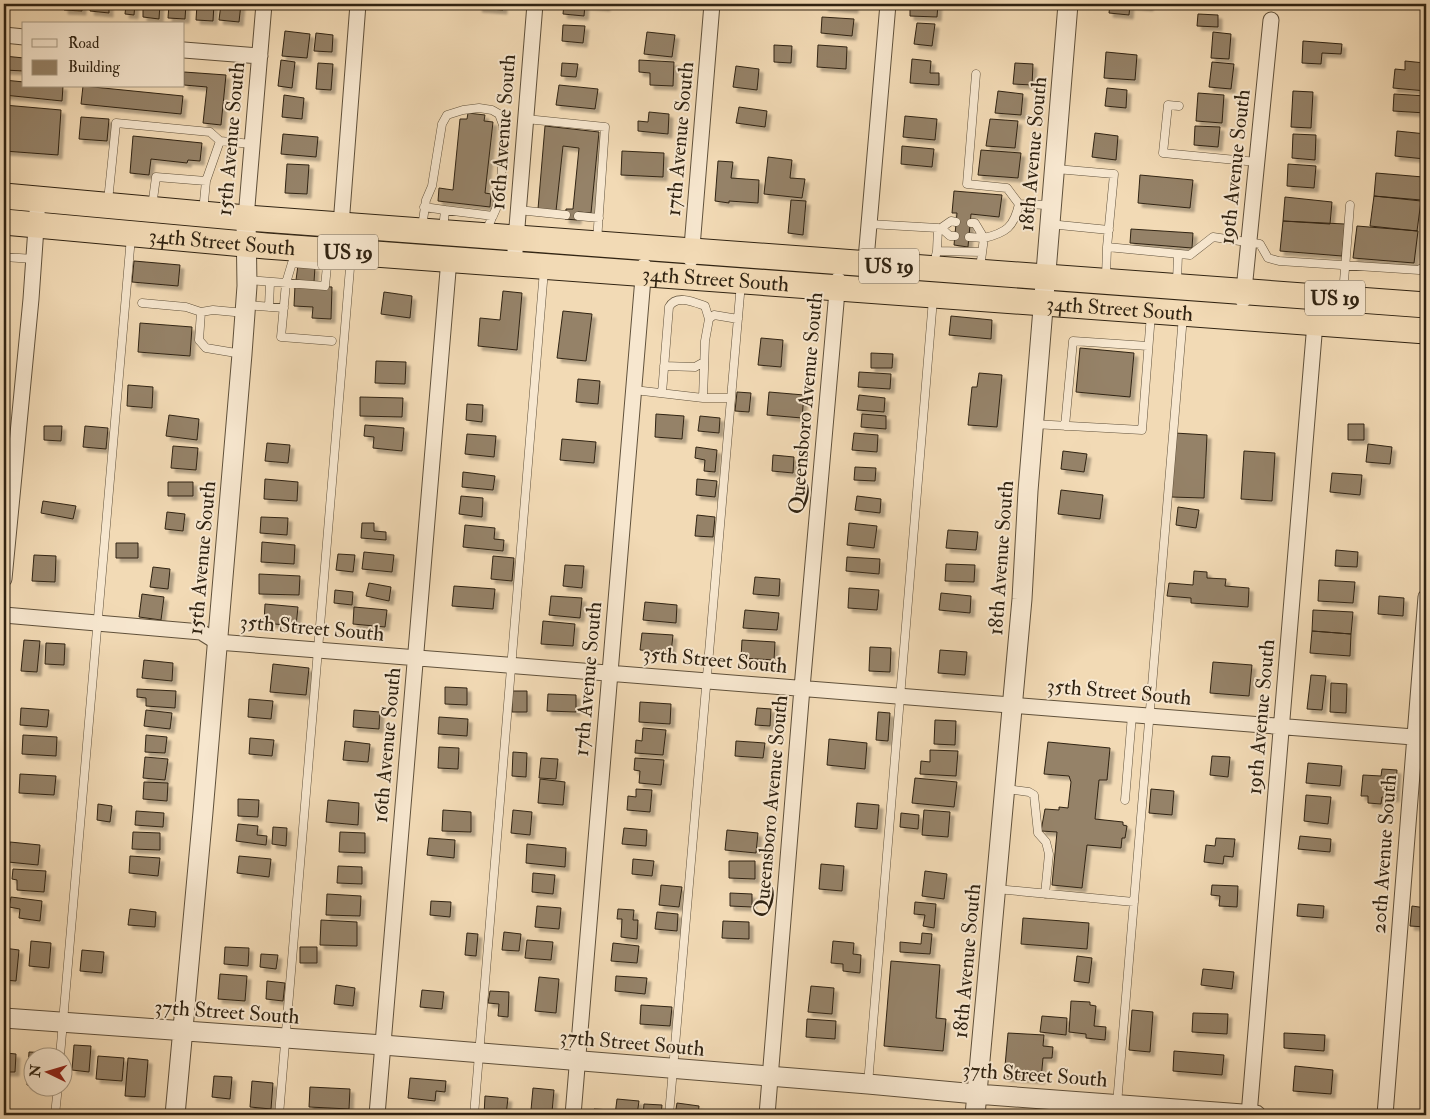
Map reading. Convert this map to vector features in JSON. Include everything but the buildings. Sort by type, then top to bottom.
[{"type":"highway","name":"34th Street South","points":[[4,196],[341,225],[433,220],[489,226],[516,238],[866,264],[936,260],[981,262],[1045,277],[1426,305]]},
{"type":"highway","name":"34th Street South","points":[[4,222],[247,244],[293,255],[449,259],[1426,332]]},
{"type":"street","name":"15th Avenue South","points":[[175,1115],[246,309],[246,218],[264,4]]},
{"type":"street","points":[[341,225],[358,4]]},
{"type":"street","name":"16th Avenue South","points":[[514,264],[535,4]]},
{"type":"street","name":"17th Avenue South","points":[[690,277],[712,4]]},
{"type":"street","points":[[863,291],[888,4]]},
{"type":"street","name":"18th Avenue South","points":[[975,1115],[1022,599],[1042,304],[1068,4]]},
{"type":"street","name":"19th Avenue South","points":[[1241,318],[1271,20]]},
{"type":"street","points":[[4,35],[22,37]]},
{"type":"street","points":[[185,50],[260,56]]},
{"type":"street","points":[[4,579],[38,200]]},
{"type":"street","name":"17th Avenue South","points":[[573,1115],[646,247]]},
{"type":"street","name":"16th Avenue South","points":[[377,1115],[449,259]]},
{"type":"street","name":"Queensboro Avenue South","points":[[767,1115],[839,262]]},
{"type":"street","name":"19th Avenue South","points":[[1249,1115],[1315,323]]},
{"type":"street","name":"20th Avenue South","points":[[1385,1115],[1420,738],[1426,597]]},
{"type":"street","name":"35th Street South","points":[[4,615],[201,632],[216,642],[1420,738]]},
{"type":"street","name":"37th Street South","points":[[4,1018],[383,1045],[868,1084],[1117,1110],[1256,1115]]},
{"type":"lane","points":[[976,74],[967,184],[1007,188],[1019,204],[1109,230]]},
{"type":"lane","points":[[1179,106],[1168,105],[1163,153],[1257,162]]},
{"type":"lane","points":[[433,220],[432,186],[442,124],[447,115],[479,108],[492,110],[499,114],[503,125],[504,138],[500,195],[489,226]]},
{"type":"lane","points":[[526,119],[605,126],[597,243]]},
{"type":"lane","points":[[108,206],[116,123],[210,132],[220,142],[252,144]]},
{"type":"lane","points":[[203,214],[206,182],[220,142]]},
{"type":"lane","points":[[1054,169],[1114,174],[1106,282]]},
{"type":"lane","points":[[152,210],[156,177],[206,182]]},
{"type":"lane","points":[[969,237],[984,238],[1004,231],[1016,218],[1019,204]]},
{"type":"lane","points":[[1342,299],[1350,205]]},
{"type":"lane","points":[[518,210],[566,214]]},
{"type":"lane","points":[[578,216],[599,218]]},
{"type":"lane","points":[[940,228],[951,221],[956,222]]},
{"type":"lane","points":[[970,223],[975,223],[984,238],[981,262]]},
{"type":"lane","points":[[869,224],[940,228],[950,236],[955,236]]},
{"type":"lane","points":[[936,260],[940,228]]},
{"type":"lane","points":[[61,1046],[132,234]]},
{"type":"lane","points":[[1108,247],[1190,255],[1213,237],[1260,244],[1268,258],[1279,261],[1419,270],[1426,265]]},
{"type":"lane","points":[[4,248],[4,264]]},
{"type":"lane","points":[[1176,287],[1178,254]]},
{"type":"lane","points":[[293,255],[286,283],[282,337],[332,341]]},
{"type":"lane","points":[[247,280],[325,286],[335,256]]},
{"type":"lane","points":[[279,1115],[318,650],[335,256]]},
{"type":"lane","points":[[4,257],[34,259]]},
{"type":"lane","points":[[474,1115],[544,266]]},
{"type":"lane","points":[[669,1115],[741,281]]},
{"type":"lane","points":[[269,307],[270,282]]},
{"type":"lane","points":[[868,1084],[934,296]]},
{"type":"lane","points":[[662,393],[669,307],[676,301],[691,300],[705,306],[709,318],[705,340],[703,398]]},
{"type":"lane","points":[[142,303],[186,307],[201,312],[269,307],[284,308]]},
{"type":"lane","points":[[201,312],[199,340],[206,348],[242,354]]},
{"type":"lane","points":[[1033,424],[1142,430],[1152,312]]},
{"type":"lane","points":[[1117,1110],[1183,314]]},
{"type":"lane","points":[[709,318],[714,316],[738,319]]},
{"type":"lane","points":[[1065,426],[1073,341],[1148,346]]},
{"type":"lane","points":[[664,366],[695,367],[704,362]]},
{"type":"lane","points":[[634,390],[703,398],[731,398]]},
{"type":"lane","points":[[1125,800],[1132,715]]},
{"type":"lane","points":[[1006,789],[1028,792],[1034,795],[1038,834],[1046,842],[1049,854],[1045,894]]},
{"type":"lane","points":[[996,889],[1134,902]]},
{"type":"lane","points":[[55,1115],[57,1096]]}]
